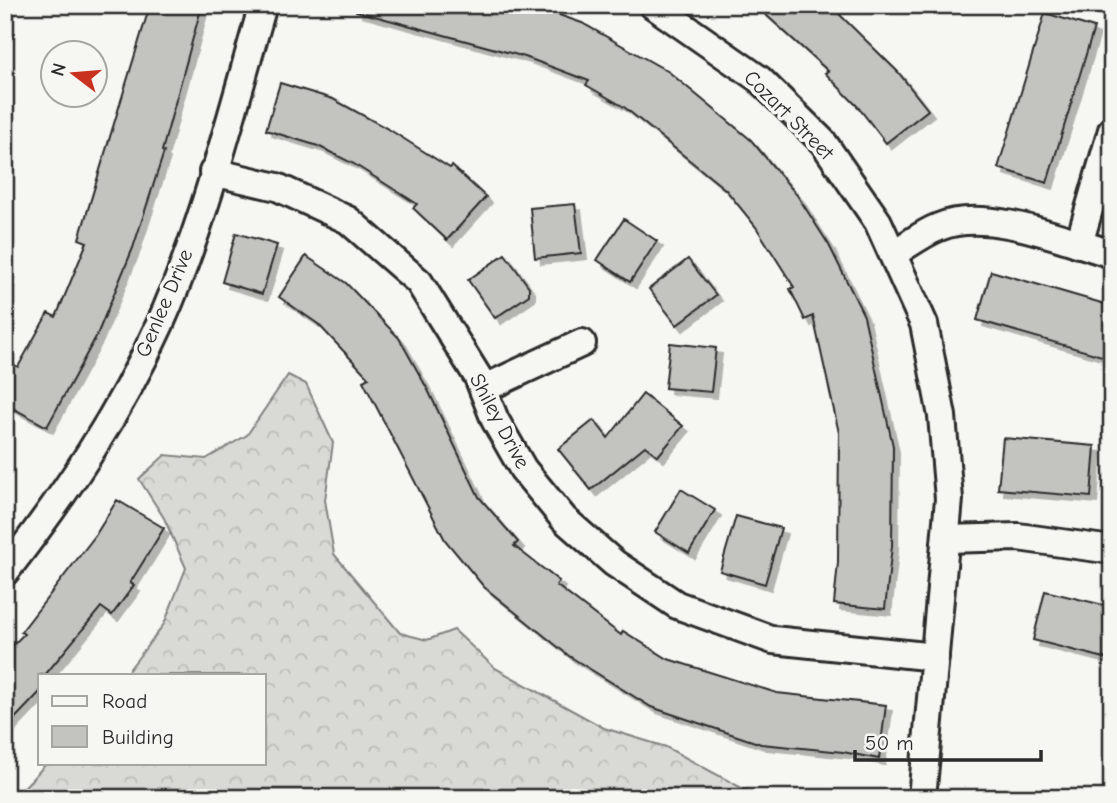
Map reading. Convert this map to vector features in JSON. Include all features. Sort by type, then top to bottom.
[{"type":"street","name":"Genlee Drive","points":[[5,572],[62,500],[105,432],[160,324],[213,172],[263,5]]},
{"type":"street","name":"Cozart Street","points":[[653,5],[759,79],[823,142],[878,222],[924,324],[942,416],[949,499],[922,798]]},
{"type":"street","points":[[1079,244],[1112,130]]},
{"type":"street","name":"Shiley Drive","points":[[213,172],[277,187],[348,220],[419,282],[483,389],[495,420],[523,469],[564,519],[614,563],[677,605],[773,640],[935,657]]},
{"type":"street","points":[[893,254],[940,226],[966,220],[1010,225],[1112,254]]},
{"type":"street","points":[[483,389],[582,343]]},
{"type":"street","points":[[946,539],[1018,537],[1112,550]]},
{"type":"green space","points":[[288,375],[306,384],[333,443],[325,500],[334,554],[400,633],[427,640],[454,630],[495,668],[604,728],[666,747],[760,798],[14,798],[46,764],[266,764],[266,674],[126,674],[164,624],[186,568],[164,518],[139,479],[165,455],[206,459],[247,435]]},
{"type":"building","points":[[150,5],[202,5],[162,151],[164,152],[133,248],[97,335],[47,427],[5,404],[5,375],[11,363],[18,367],[48,313],[56,317],[87,242],[79,239]]},
{"type":"building","points":[[357,5],[529,5],[542,9],[582,23],[669,72],[751,140],[797,195],[829,245],[864,316],[893,446],[892,546],[885,609],[834,604],[838,562],[839,433],[813,316],[805,320],[790,289],[794,287],[756,227],[726,190],[624,107],[586,85],[589,81],[525,57],[356,11]]},
{"type":"building","points":[[755,5],[830,5],[898,72],[928,110],[886,143],[858,107],[825,73],[828,71]]},
{"type":"building","points":[[1045,13],[1094,28],[1047,183],[998,168]]},
{"type":"building","points":[[280,83],[333,99],[390,130],[450,168],[452,166],[486,197],[447,240],[413,208],[417,204],[354,164],[318,146],[266,130]]},
{"type":"building","points":[[575,204],[581,253],[535,258],[530,208]]},
{"type":"building","points":[[624,219],[657,241],[630,282],[597,260]]},
{"type":"building","points":[[236,233],[277,245],[262,294],[222,282]]},
{"type":"building","points":[[505,254],[529,287],[529,295],[495,318],[468,280]]},
{"type":"building","points":[[306,256],[346,283],[399,338],[428,390],[479,497],[518,542],[514,546],[559,581],[556,585],[621,635],[623,631],[668,659],[777,693],[886,705],[879,759],[843,752],[761,744],[651,707],[569,656],[484,587],[445,540],[363,381],[369,378],[318,324],[279,297]]},
{"type":"building","points":[[688,259],[716,295],[677,325],[649,289]]},
{"type":"building","points":[[991,271],[1112,306],[1112,359],[977,320]]},
{"type":"building","points":[[670,343],[716,348],[711,392],[665,388]]},
{"type":"building","points":[[643,394],[683,426],[658,456],[645,446],[591,490],[558,449],[594,420],[608,438]]},
{"type":"building","points":[[1003,438],[1095,446],[1091,497],[998,489]]},
{"type":"building","points":[[681,489],[715,510],[689,553],[655,532]]},
{"type":"building","points":[[117,500],[164,528],[130,583],[134,585],[112,615],[101,607],[46,674],[38,674],[38,694],[5,729],[5,653],[24,634],[21,632],[95,536]]},
{"type":"building","points":[[736,516],[781,528],[765,584],[720,571]]},
{"type":"building","points":[[1045,591],[1112,607],[1112,660],[1033,640]]}]
